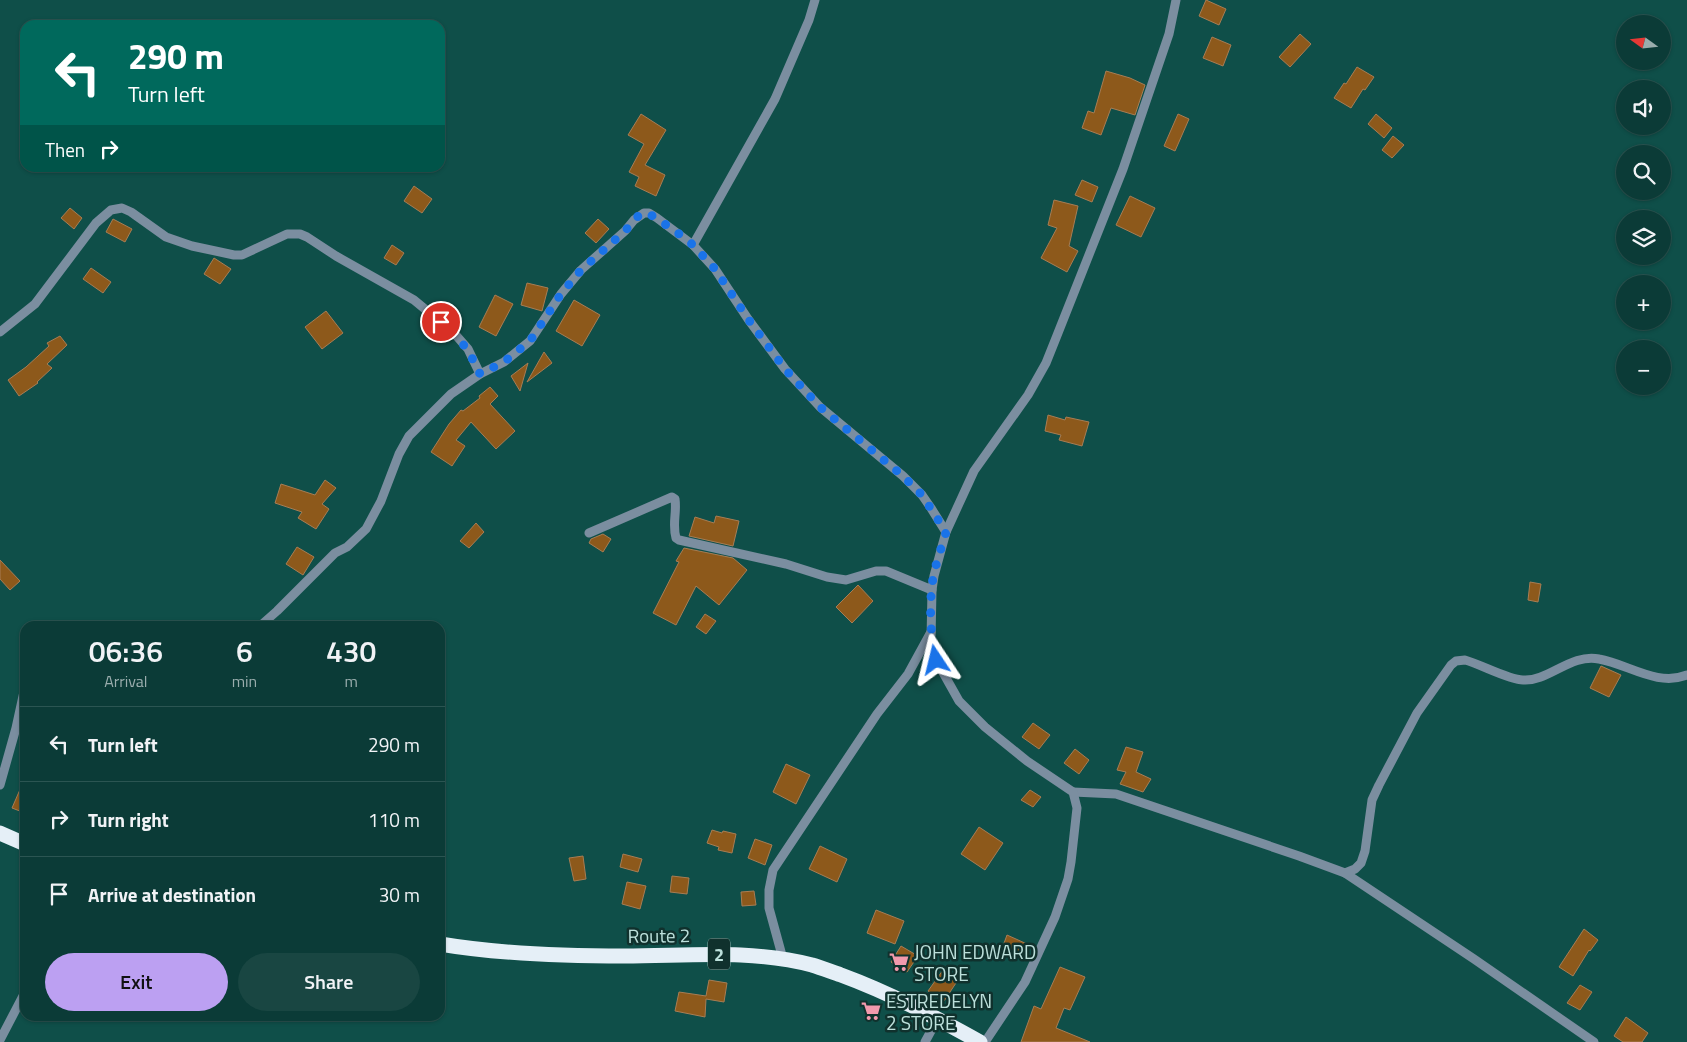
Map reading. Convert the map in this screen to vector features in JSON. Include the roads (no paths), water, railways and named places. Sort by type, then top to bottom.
[{"type":"highway","points":[[0,833],[20,842]]},
{"type":"highway","name":"Route 2","points":[[445,945],[527,953],[624,956],[717,954],[759,956],[813,965],[891,995],[938,1018],[980,1042]]},
{"type":"street","points":[[693,245],[775,99],[816,0]]},
{"type":"street","points":[[1176,0],[1169,34],[1123,169],[1046,363],[1028,395],[974,470],[946,532],[932,590],[931,631],[936,660],[959,701],[967,711],[1027,761],[1073,792],[1116,794],[1345,873],[1594,1042]]},
{"type":"street","points":[[0,332],[35,304],[96,223],[111,210],[122,208],[131,212],[166,237],[192,246],[234,255],[242,255],[287,234],[300,234],[307,237],[336,256],[414,300],[454,333],[468,349],[480,374]]},
{"type":"street","points":[[266,621],[335,553],[347,547],[363,533],[381,500],[396,461],[409,436],[451,394],[480,374],[504,362],[530,341],[561,294],[581,270],[625,231],[640,214],[648,213],[693,245],[715,269],[748,319],[785,369],[820,407],[903,476],[922,495],[946,532]]},
{"type":"street","points":[[589,533],[672,497],[675,499],[676,507],[673,524],[676,538],[679,540],[786,564],[827,577],[846,580],[876,571],[886,571],[932,590]]},
{"type":"street","points":[[783,960],[769,908],[769,890],[773,870],[877,714],[908,674],[931,631]]},
{"type":"street","points":[[1345,873],[1355,869],[1361,862],[1365,852],[1372,800],[1389,764],[1417,714],[1451,665],[1456,661],[1465,660],[1521,680],[1545,674],[1572,662],[1598,658],[1643,674],[1662,678],[1678,679],[1687,676]]},
{"type":"street","points":[[0,785],[20,710]]},
{"type":"street","points":[[985,1042],[1024,982],[1055,917],[1068,879],[1071,862],[1077,808],[1073,792]]},
{"type":"street","points":[[0,1040],[20,1002]]},
{"type":"street","points":[[925,1042],[938,1018]]},
{"type":"place","name":"JOHN EDWARD STORE","points":[[899,962]]},
{"type":"place","name":"ESTREDELYN 2 STORE","points":[[871,1011]]}]
